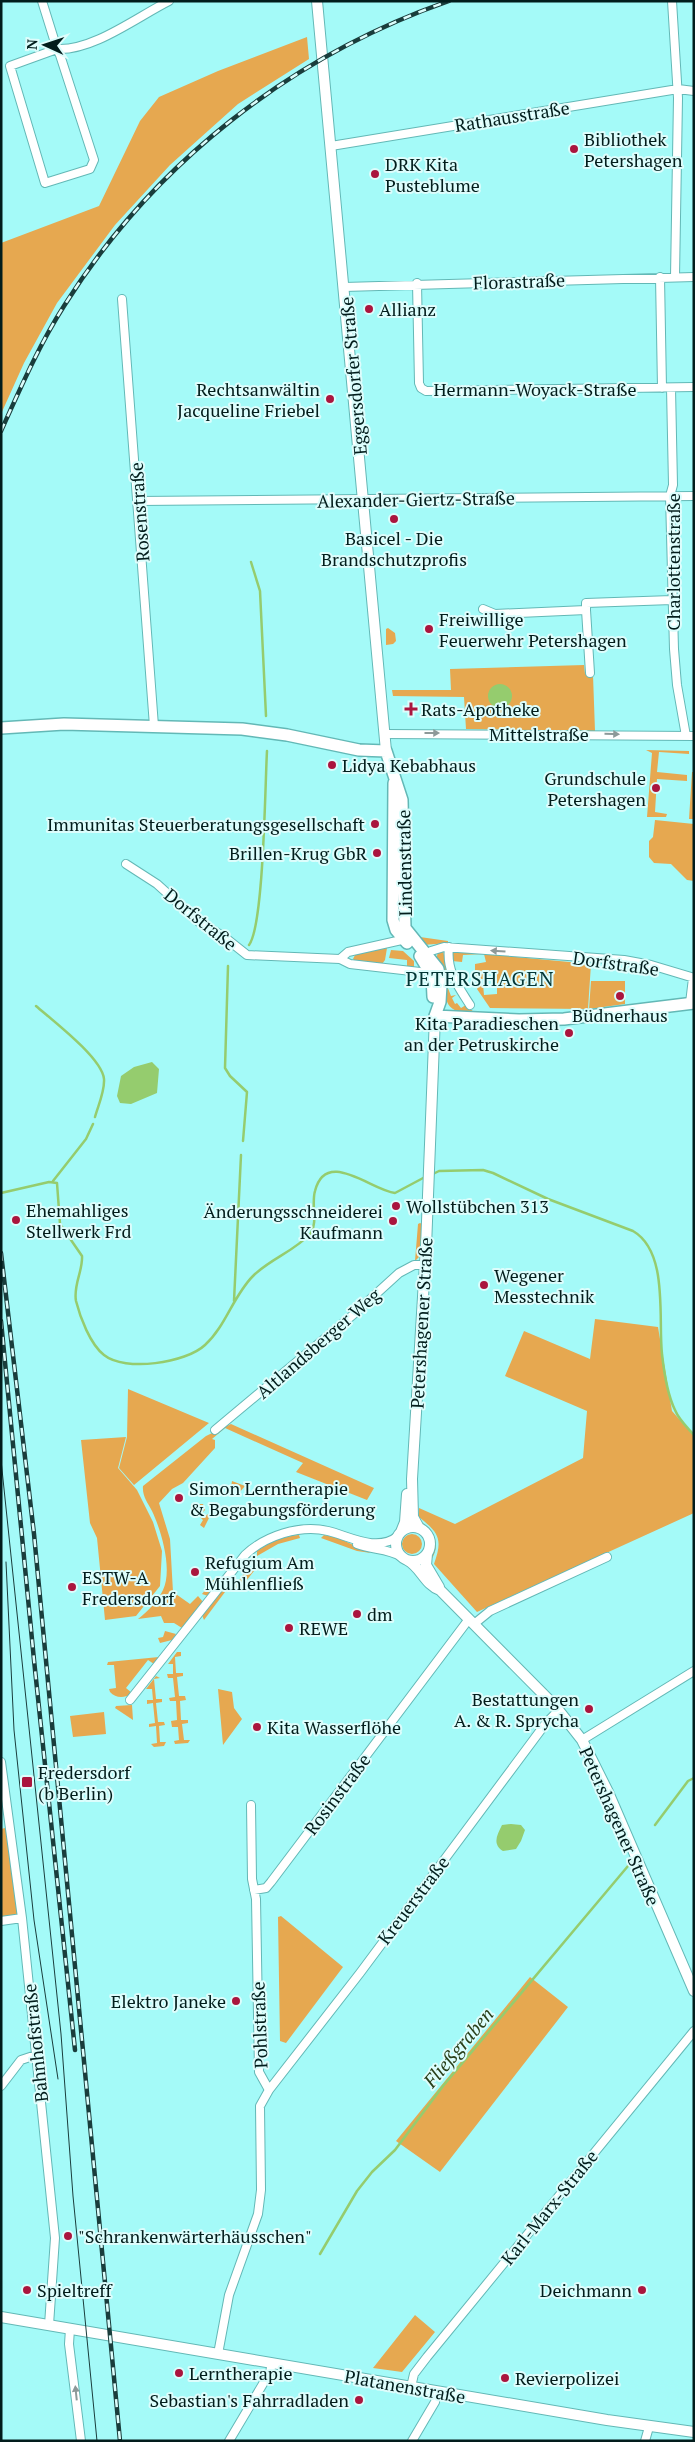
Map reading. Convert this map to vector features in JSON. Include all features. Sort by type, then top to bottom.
[{"type":"main road","points":[[1,728],[64,724],[250,730],[358,750],[386,751]]},
{"type":"main road","name":"Lindenstraße","points":[[386,751],[402,800],[403,916],[405,928],[407,938],[440,974],[440,1002],[435,1016]]},
{"type":"main road","name":"Dorfstraße","points":[[435,1016],[557,1020],[692,1003]]},
{"type":"street","points":[[42,1],[57,50],[94,160],[90,169],[45,183],[10,66],[57,50],[65,50],[93,41],[157,4],[169,1]]},
{"type":"street","name":"Eggersdorfer Straße","points":[[317,1],[386,751]]},
{"type":"street","points":[[672,1],[678,89],[675,277]]},
{"type":"street","name":"Rathausstraße","points":[[331,146],[678,89],[694,91]]},
{"type":"street","points":[[660,277],[662,388]]},
{"type":"street","name":"Florastraße","points":[[344,287],[417,283],[694,277]]},
{"type":"street","name":"Hermann-Woyack-Straße","points":[[417,283],[419,383],[421,388],[426,391],[694,387]]},
{"type":"street","name":"Rosenstraße","points":[[122,299],[154,726]]},
{"type":"street","name":"Charlottenstraße","points":[[671,388],[673,485],[670,496],[672,600],[677,685],[690,736]]},
{"type":"street","name":"Alexander-Giertz-Straße","points":[[138,500],[364,500],[694,496]]},
{"type":"street","points":[[590,673],[586,603],[672,600]]},
{"type":"street","points":[[483,608],[495,614],[586,610]]},
{"type":"street","name":"Mittelstraße","points":[[384,734],[529,733],[690,736]]},
{"type":"street","name":"Dorfstraße","points":[[126,864],[157,884],[199,922],[223,936],[247,955],[340,959],[350,964],[420,972]]},
{"type":"street","name":"Dorfstraße","points":[[340,959],[348,952],[407,938]]},
{"type":"street","points":[[449,947],[450,971],[470,1005]]},
{"type":"street","name":"Dorfstraße","points":[[424,956],[436,948],[449,947],[624,960],[651,965],[693,978],[692,1003]]},
{"type":"street","name":"Petershagener Straße","points":[[435,1016],[425,1265],[412,1479],[413,1517],[429,1540],[426,1565],[440,1590],[559,1710],[582,1740],[608,1792],[694,1991]]},
{"type":"street","name":"Altlandsberger Weg","points":[[215,1430],[350,1318],[399,1273],[414,1265],[425,1265]]},
{"type":"street","name":"Petershagener Straße","points":[[412,1479],[406,1496],[405,1522],[396,1546],[404,1558],[413,1563],[435,1588],[440,1590]]},
{"type":"street","points":[[344,1538],[360,1542],[391,1541],[410,1528],[419,1528]]},
{"type":"street","points":[[130,1700],[245,1555],[255,1546],[282,1534],[307,1529],[328,1531],[370,1549],[390,1551],[404,1558],[419,1560],[426,1554]]},
{"type":"street","name":"Rosinstraße","points":[[254,1890],[266,1888],[271,1882],[472,1622],[490,1611],[607,1556]]},
{"type":"street","points":[[582,1740],[694,1671]]},
{"type":"street","name":"Kreuerstraße","points":[[269,2090],[360,1973],[546,1723],[559,1710]]},
{"type":"street","name":"Bahnhofstraße","points":[[1,1762],[22,1918],[55,2238],[49,2325]]},
{"type":"street","name":"Pohlstraße","points":[[218,2354],[229,2295],[258,2214],[261,2190],[260,2106],[269,2090],[259,2072],[251,1805]]},
{"type":"street","points":[[1,1921],[22,1918]]},
{"type":"street","name":"Karl-Marx-Straße","points":[[411,2387],[414,2374],[427,2357],[694,2031]]},
{"type":"street","points":[[1,2086],[21,2060],[36,2055]]},
{"type":"street","name":"Platanenstraße","points":[[1,2317],[437,2392],[648,2427],[694,2432]]},
{"type":"street","points":[[70,2329],[69,2344],[81,2441]]},
{"type":"street","points":[[229,2441],[270,2372],[272,2363]]},
{"type":"street","points":[[412,2441],[435,2402],[437,2392]]},
{"type":"street","points":[[645,2441],[648,2427]]},
{"type":"shaded area","points":[[307,37],[309,59],[238,104],[170,165],[115,225],[57,303],[24,363],[1,414],[1,243],[99,206],[140,121],[159,97],[218,71]]},
{"type":"shaded area","points":[[388,628],[395,633],[396,641],[393,644],[386,645],[386,629]]},
{"type":"shaded area","points":[[584,665],[585,674],[593,675],[595,731],[466,729],[464,697],[393,696],[392,690],[451,690],[450,669]]},
{"type":"shaded area","points":[[495,684],[505,684],[512,691],[512,701],[505,708],[495,708],[488,701],[488,691]]},
{"type":"shaded area","points":[[646,750],[689,751],[689,754],[659,752],[657,772],[687,775],[687,781],[657,779],[655,812],[667,814],[666,817],[647,817],[652,753]]},
{"type":"shaded area","points":[[692,772],[694,772],[694,819],[689,819]]},
{"type":"shaded area","points":[[655,820],[694,824],[694,881],[687,880],[671,864],[654,863],[649,857],[649,841],[653,837]]},
{"type":"shaded area","points":[[420,937],[448,941],[448,943],[423,945],[420,942]]},
{"type":"shaded area","points":[[387,948],[385,960],[382,964],[356,962],[353,959],[356,953]]},
{"type":"shaded area","points":[[391,950],[403,951],[414,961],[414,969],[407,968],[407,960],[389,958]]},
{"type":"shaded area","points":[[443,950],[447,971],[442,972],[436,960],[438,952]]},
{"type":"shaded area","points":[[453,951],[591,964],[588,1009],[490,1008],[477,989],[480,984],[483,984],[484,995],[497,994],[497,971],[483,971],[483,979],[478,979],[475,975],[475,964],[486,962],[484,954],[463,955],[462,962],[452,961]]},
{"type":"shaded area","points":[[448,974],[452,979],[446,983],[451,996],[456,995],[452,998],[455,1004],[457,1003],[461,1008],[466,1005],[476,1014],[458,1011],[449,1005],[446,1000],[443,975]]},
{"type":"shaded area","points":[[591,981],[625,981],[625,1004],[589,1009]]},
{"type":"shaded area","points":[[152,1062],[159,1069],[157,1093],[131,1104],[120,1103],[117,1096],[121,1076],[134,1067]]},
{"type":"shaded area","points":[[418,1224],[422,1224],[420,1256],[415,1261]]},
{"type":"shaded area","points":[[595,1319],[658,1327],[672,1411],[694,1436],[694,1513],[477,1612],[434,1564],[438,1548],[437,1537],[435,1532],[419,1517],[419,1508],[455,1524],[583,1458],[587,1411],[505,1376],[524,1331],[590,1359]]},
{"type":"shaded area","points":[[128,1389],[209,1423],[134,1485],[119,1468],[127,1437]]},
{"type":"shaded area","points":[[231,1424],[374,1488],[367,1500],[296,1472],[303,1463],[225,1428],[212,1439],[215,1440],[215,1448],[183,1483],[172,1489],[159,1503],[170,1539],[173,1592],[190,1604],[198,1596],[203,1602],[182,1628],[174,1623],[164,1623],[161,1616],[138,1619],[152,1606],[161,1594],[166,1581],[167,1571],[162,1539],[152,1511],[144,1496],[143,1486],[206,1436]]},
{"type":"shaded area","points":[[126,1437],[118,1468],[137,1490],[153,1522],[162,1551],[160,1586],[136,1616],[105,1620],[97,1538],[90,1523],[81,1440]]},
{"type":"shaded area","points":[[232,1481],[245,1486],[239,1493],[231,1487]]},
{"type":"shaded area","points":[[191,1504],[203,1504],[205,1510],[200,1515],[203,1518],[208,1514],[209,1518],[204,1528],[200,1525],[203,1520],[191,1508]]},
{"type":"shaded area","points":[[420,1521],[433,1533],[435,1538],[436,1549],[431,1560],[431,1537],[421,1526]]},
{"type":"shaded area","points":[[412,1534],[419,1537],[422,1544],[419,1551],[412,1554],[405,1551],[402,1544],[405,1537]]},
{"type":"shaded area","points":[[299,1535],[300,1538],[278,1544],[257,1556],[257,1551],[272,1542]]},
{"type":"shaded area","points":[[324,1535],[338,1538],[371,1553],[357,1551],[321,1538]]},
{"type":"shaded area","points":[[249,1567],[254,1571],[238,1591],[233,1588]]},
{"type":"shaded area","points":[[215,1578],[219,1582],[208,1596],[202,1594]]},
{"type":"shaded area","points":[[225,1586],[228,1588],[204,1620],[202,1615]]},
{"type":"shaded area","points":[[165,1631],[176,1634],[172,1640],[160,1643],[158,1638],[163,1637]]},
{"type":"shaded area","points":[[177,1652],[181,1652],[181,1656],[175,1657],[176,1673],[183,1673],[183,1676],[177,1677],[179,1696],[185,1696],[186,1700],[180,1701],[181,1720],[188,1720],[188,1723],[182,1724],[184,1740],[190,1740],[188,1743],[175,1744],[174,1741],[179,1740],[178,1727],[172,1727],[171,1721],[177,1720],[176,1701],[170,1701],[169,1698],[175,1697],[173,1678],[168,1678],[167,1674],[173,1674],[173,1664],[168,1664]]},
{"type":"shaded area","points":[[159,1657],[154,1664],[148,1660],[126,1688],[132,1693],[121,1697],[115,1696],[110,1692],[109,1689],[116,1688],[114,1665],[107,1665],[108,1662]]},
{"type":"shaded area","points":[[156,1676],[160,1678],[154,1679],[156,1699],[162,1699],[162,1702],[156,1703],[158,1722],[164,1722],[165,1725],[159,1726],[160,1742],[166,1742],[164,1746],[154,1747],[151,1744],[157,1743],[156,1726],[149,1727],[149,1724],[155,1723],[153,1703],[147,1704],[147,1700],[153,1700],[152,1689],[146,1689]]},
{"type":"shaded area","points":[[218,1689],[232,1692],[234,1708],[242,1719],[223,1745]]},
{"type":"shaded area","points":[[132,1705],[133,1720],[115,1708],[116,1706]]},
{"type":"shaded area","points":[[104,1712],[106,1734],[73,1737],[70,1716]]},
{"type":"shaded area","points":[[502,1825],[521,1825],[525,1830],[516,1849],[503,1851],[498,1845],[497,1836]]},
{"type":"shaded area","points":[[9,1827],[18,1914],[1,1918],[1,1829]]},
{"type":"shaded area","points":[[281,1916],[343,1967],[286,2043],[280,2041],[278,1917]]},
{"type":"shaded area","points":[[530,1977],[568,2007],[440,2172],[396,2141]]},
{"type":"shaded area","points":[[415,2315],[435,2332],[402,2372],[373,2368]]},
{"type":"waterway","points":[[251,562],[260,591],[266,716]]},
{"type":"waterway","points":[[249,945],[254,932],[261,884],[267,751]]},
{"type":"waterway","points":[[228,966],[225,1068],[230,1076],[247,1092],[243,1141]]},
{"type":"waterway","points":[[36,1006],[86,1050],[101,1070],[104,1079],[103,1088],[95,1117]]},
{"type":"waterway","points":[[53,1181],[86,1139],[93,1124]]},
{"type":"waterway","points":[[234,1301],[241,1155]]},
{"type":"waterway","points":[[433,1174],[439,1171],[483,1170],[493,1173],[548,1199],[633,1231],[644,1241],[652,1254],[660,1287],[662,1354],[668,1390],[677,1414],[694,1435]]},
{"type":"waterway","points":[[1,1193],[49,1182],[57,1183],[60,1224],[82,1256],[75,1295],[86,1330],[94,1344],[104,1355],[114,1360],[140,1364],[170,1361],[184,1357],[205,1345],[219,1329],[240,1293],[253,1276],[298,1245],[311,1233],[314,1223],[315,1191],[321,1179],[329,1173],[339,1172],[350,1175],[395,1193],[425,1177]]},
{"type":"waterway","name":"Fließgraben","points":[[655,1825],[688,1781],[694,1778]]},
{"type":"waterway","name":"Fließgraben","points":[[320,2254],[357,2191],[372,2172],[395,2150],[443,2086],[628,1866]]},
{"type":"tram line","points":[[1,1460],[61,2034],[73,2196],[97,2441]]},
{"type":"tram line","points":[[6,1562],[14,1730],[34,1920],[58,2079]]},
{"type":"railway","points":[[1,431],[38,352],[64,306],[100,254],[139,206],[183,162],[231,121],[281,84],[335,52],[391,24],[449,1]]},
{"type":"railway","points":[[1,1253],[34,1534],[120,2441]]},
{"type":"railway","points":[[1,1321],[75,2050]]},
{"type":"place","name":"Bibliothek Petershagen","points":[[574,149]]},
{"type":"place","name":"DRK Kita Pusteblume","points":[[375,174]]},
{"type":"place","name":"Allianz","points":[[369,309]]},
{"type":"place","name":"Rechtsanwältin Jacqueline Friebel","points":[[330,399]]},
{"type":"place","name":"Basicel - Die Brandschutzprofis","points":[[394,519]]},
{"type":"place","name":"Freiwillige Feuerwehr Petershagen","points":[[429,629]]},
{"type":"place","name":"Rats-Apotheke","points":[[411,709]]},
{"type":"place","name":"Lidya Kebabhaus","points":[[332,765]]},
{"type":"place","name":"Grundschule Petershagen","points":[[656,788]]},
{"type":"place","name":"Immunitas Steuerberatungsgesellschaft","points":[[375,824]]},
{"type":"place","name":"Brillen-Krug GbR","points":[[377,853]]},
{"type":"place","name":"Büdnerhaus","points":[[620,996]]},
{"type":"place","name":"Kita Paradieschen an der Petruskirche","points":[[569,1033]]},
{"type":"place","name":"Wollstübchen 313","points":[[396,1206]]},
{"type":"place","name":"Ehemahliges Stellwerk Frd","points":[[16,1220]]},
{"type":"place","name":"Änderungsschneiderei Kaufmann","points":[[393,1221]]},
{"type":"place","name":"Wegener Messtechnik","points":[[484,1285]]},
{"type":"place","name":"Simon Lerntherapie & Begabungsförderung","points":[[179,1498]]},
{"type":"place","name":"Refugium Am Mühlenfließ","points":[[195,1572]]},
{"type":"place","name":"ESTW-A Fredersdorf","points":[[72,1587]]},
{"type":"place","name":"dm","points":[[357,1614]]},
{"type":"place","name":"REWE","points":[[289,1628]]},
{"type":"place","name":"Bestattungen A. & R. Sprycha","points":[[589,1709]]},
{"type":"place","name":"Kita Wasserflöhe","points":[[257,1727]]},
{"type":"place","name":"Fredersdorf (b Berlin)","points":[[27,1782]]},
{"type":"place","name":"Elektro Janeke","points":[[236,2001]]},
{"type":"place","name":"\"Schrankenwärterhäusschen\"","points":[[68,2236]]},
{"type":"place","name":"Spieltreff","points":[[27,2290]]},
{"type":"place","name":"Deichmann","points":[[642,2290]]},
{"type":"place","name":"Lerntherapie","points":[[179,2373]]},
{"type":"place","name":"Revierpolizei","points":[[505,2378]]},
{"type":"place","name":"Sebastian's Fahrradladen","points":[[359,2400]]},
{"type":"district","name":"PETERSHAGEN","points":[[480,978]]}]
